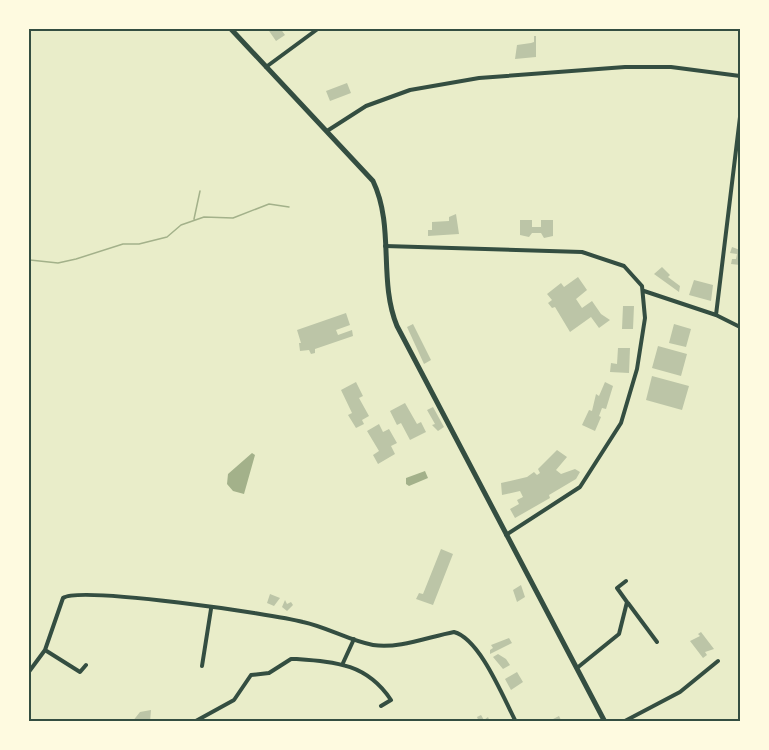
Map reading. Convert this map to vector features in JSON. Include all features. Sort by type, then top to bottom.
[{"type":"main road","points":[[230,28],[265,68],[374,181],[384,210],[393,316],[435,402],[604,721]]},
{"type":"street","points":[[265,68],[319,28]]},
{"type":"street","points":[[326,132],[366,106],[410,90],[479,78],[625,67],[671,68],[741,76]]},
{"type":"street","points":[[716,315],[741,117]]},
{"type":"street","points":[[735,158],[741,159]]},
{"type":"street","points":[[386,246],[582,252],[624,266],[638,279],[645,291],[645,318],[637,369],[630,397],[616,431],[580,487],[506,535]]},
{"type":"street","points":[[645,291],[716,315],[741,327]]},
{"type":"street","points":[[626,581],[617,588],[657,642]]},
{"type":"street","points":[[28,673],[45,650],[61,604],[67,595],[133,598],[279,616],[334,630],[372,645],[386,645],[454,632],[461,634],[476,648],[516,722]]},
{"type":"street","points":[[577,668],[619,634],[627,602]]},
{"type":"street","points":[[202,666],[211,609]]},
{"type":"street","points":[[343,663],[354,639]]},
{"type":"street","points":[[45,650],[80,672],[86,665]]},
{"type":"street","points":[[194,722],[234,700],[251,675],[269,673],[291,660],[343,663],[380,682],[391,700],[381,706]]},
{"type":"street","points":[[623,722],[680,692],[718,661]]},
{"type":"shaded area","points":[[252,453],[255,455],[244,494],[233,491],[227,484],[228,474]]},
{"type":"shaded area","points":[[425,471],[428,478],[409,486],[406,484],[406,478]]},
{"type":"building","points":[[267,28],[280,28],[285,35],[276,41]]},
{"type":"building","points":[[534,36],[536,36],[536,57],[515,59],[517,45],[534,42]]},
{"type":"building","points":[[347,83],[351,93],[330,101],[326,91]]},
{"type":"building","points":[[456,214],[459,234],[428,236],[428,230],[432,230],[432,222],[449,221],[449,217]]},
{"type":"building","points":[[520,220],[532,220],[532,227],[541,227],[541,220],[553,220],[553,236],[544,238],[541,233],[532,233],[529,237],[520,235]]},
{"type":"building","points":[[732,247],[740,250],[740,265],[731,264],[737,254],[730,253]]},
{"type":"building","points":[[662,267],[670,275],[668,277],[680,286],[679,292],[654,274]]},
{"type":"building","points":[[578,277],[587,290],[576,299],[582,308],[592,301],[601,314],[610,320],[599,328],[591,317],[570,332],[555,307],[552,308],[548,303],[552,300],[547,294],[561,283],[564,287]]},
{"type":"building","points":[[694,280],[713,285],[711,301],[689,295]]},
{"type":"building","points":[[623,306],[634,306],[633,329],[622,329]]},
{"type":"building","points":[[346,313],[350,325],[336,330],[338,335],[352,330],[353,336],[315,349],[315,353],[311,354],[309,350],[300,351],[299,343],[301,343],[297,330]]},
{"type":"building","points":[[413,324],[431,360],[424,364],[407,327]]},
{"type":"building","points":[[674,324],[691,329],[686,347],[669,343]]},
{"type":"building","points":[[658,346],[687,354],[681,376],[652,368]]},
{"type":"building","points":[[618,348],[630,348],[629,373],[610,372],[611,363],[617,364]]},
{"type":"building","points":[[652,376],[689,386],[682,410],[646,400]]},
{"type":"building","points":[[356,382],[363,396],[359,398],[369,416],[362,420],[364,424],[356,428],[348,415],[352,413],[341,390]]},
{"type":"building","points":[[605,382],[613,386],[606,409],[602,408],[595,431],[582,425],[589,410],[592,411],[596,394],[599,396]]},
{"type":"building","points":[[405,403],[417,424],[421,422],[426,432],[410,440],[401,423],[397,425],[390,411]]},
{"type":"building","points":[[433,407],[444,427],[438,431],[432,425],[435,424],[427,410]]},
{"type":"building","points":[[379,424],[383,432],[389,429],[397,443],[391,446],[395,454],[378,464],[373,455],[379,451],[367,431]]},
{"type":"building","points":[[557,450],[567,457],[556,470],[561,474],[575,469],[580,472],[576,479],[549,495],[550,498],[515,518],[510,509],[519,504],[517,500],[523,497],[520,491],[502,495],[501,483],[527,477],[534,472],[537,475],[540,473],[538,469]]},
{"type":"building","points":[[441,549],[453,554],[433,605],[416,599],[419,593],[423,594]]},
{"type":"building","points":[[521,585],[525,597],[517,602],[513,590]]},
{"type":"building","points":[[270,594],[280,598],[274,606],[267,603]]},
{"type":"building","points":[[285,600],[287,604],[291,602],[293,605],[287,611],[282,607]]},
{"type":"building","points":[[701,632],[714,649],[705,652],[707,655],[703,658],[690,641],[700,636],[698,634]]},
{"type":"building","points":[[509,638],[512,643],[490,654],[493,648],[491,645]]},
{"type":"building","points":[[498,654],[510,665],[503,669],[493,657]]},
{"type":"building","points":[[517,672],[523,682],[511,690],[505,679]]},
{"type":"building","points":[[151,710],[150,722],[132,722],[140,712]]},
{"type":"building","points":[[481,715],[484,720],[488,717],[490,722],[479,722],[477,717]]},
{"type":"building","points":[[559,716],[562,722],[548,722],[553,719]]},
{"type":"waterway","points":[[194,219],[200,191]]},
{"type":"waterway","points":[[30,260],[58,263],[123,244],[139,244],[167,237],[181,225],[204,217],[233,218],[269,204],[289,207]]}]
